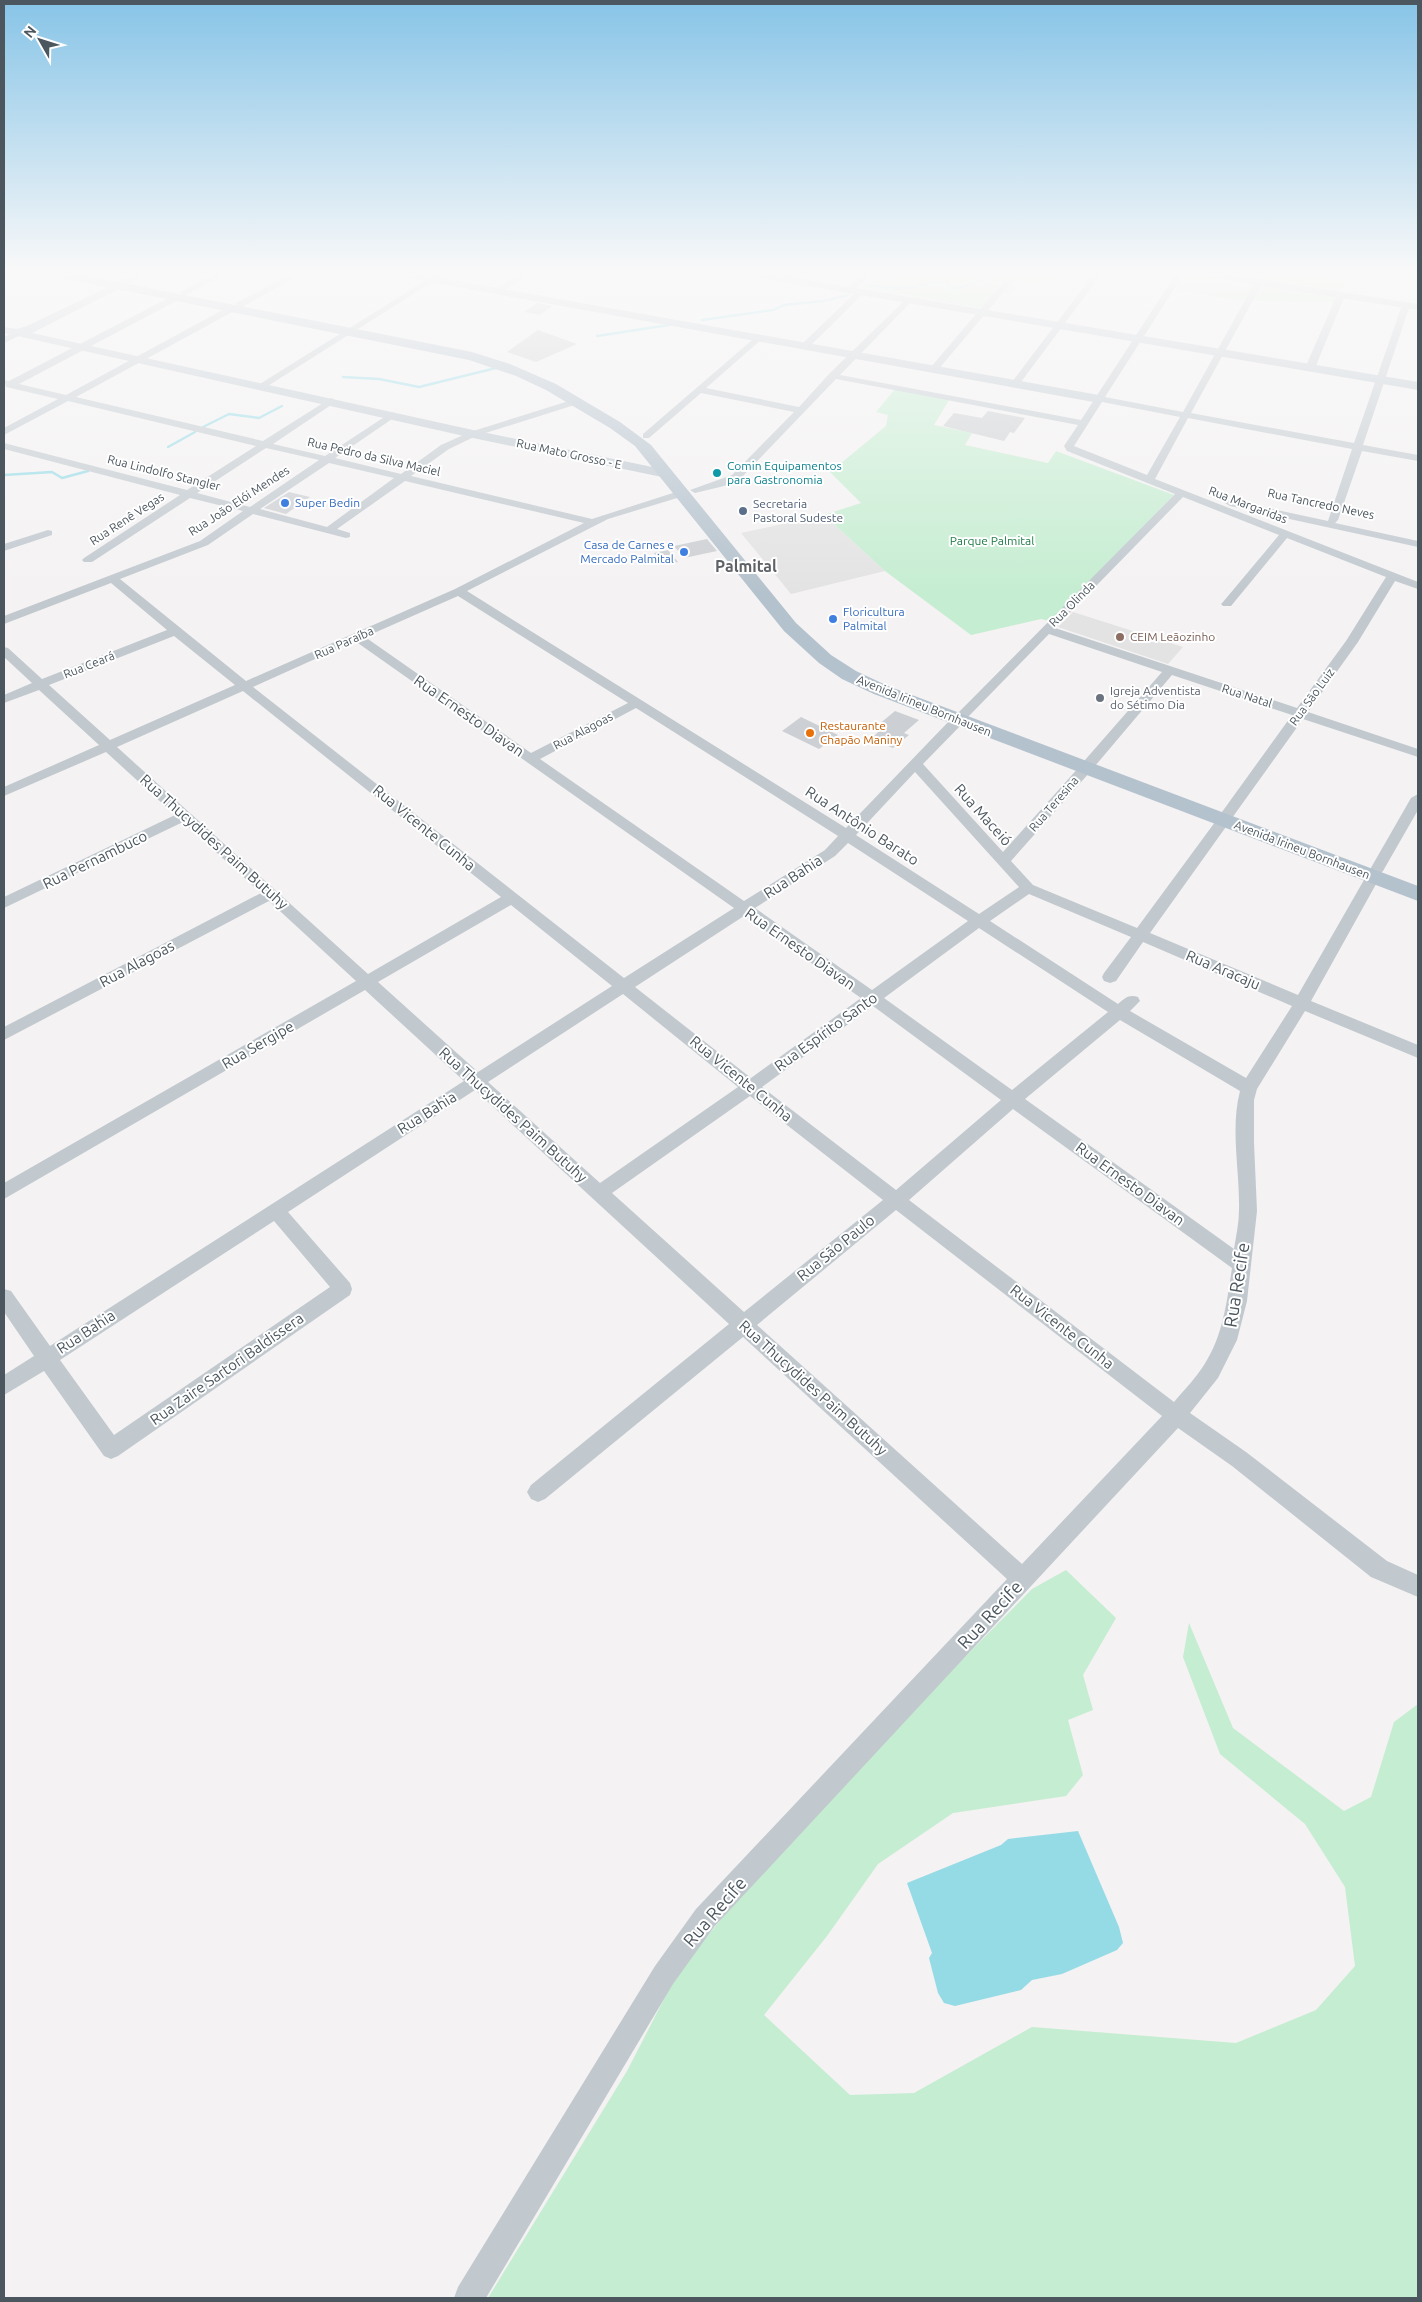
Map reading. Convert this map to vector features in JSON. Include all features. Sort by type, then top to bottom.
[{"type":"main road","name":"Avenida Irineu Bornhausen","points":[[539,379],[582,400],[646,436],[689,492],[762,594],[814,651],[849,675],[866,684],[960,717],[1374,874],[1418,888]]},
{"type":"main road","name":"Avenida Irineu Bornhausen","points":[[582,400],[635,438],[673,473]]},
{"type":"main road","name":"Avenida Irineu Bornhausen","points":[[1374,874],[1418,894]]},
{"type":"street","points":[[4,432],[101,379]]},
{"type":"street","name":"Rua Mato Grosso - E","points":[[225,379],[331,401],[473,434],[673,473]]},
{"type":"street","points":[[260,387],[272,379]]},
{"type":"street","points":[[646,436],[712,379]]},
{"type":"street","name":"Rua Paraíba","points":[[4,792],[458,591],[592,522],[720,484],[736,477],[829,379]]},
{"type":"street","points":[[850,379],[1084,423]]},
{"type":"street","points":[[991,379],[1418,458]]},
{"type":"street","points":[[1016,384],[1019,379]]},
{"type":"street","points":[[1112,379],[1069,446],[1074,452],[1181,493]]},
{"type":"street","points":[[1149,481],[1205,379]]},
{"type":"street","points":[[1378,379],[1418,386]]},
{"type":"street","points":[[1333,520],[1381,380]]},
{"type":"street","name":"Rua Pedro da Silva Maciel","points":[[6,384],[592,522]]},
{"type":"street","points":[[700,390],[799,410]]},
{"type":"street","points":[[329,530],[445,447],[473,434],[582,400]]},
{"type":"street","name":"Rua Renê Vegas","points":[[88,560],[331,401]]},
{"type":"street","name":"Rua João Elói Mendes","points":[[4,620],[204,543],[392,415]]},
{"type":"street","name":"Rua Lindolfo Stangler","points":[[4,446],[346,535]]},
{"type":"street","name":"Rua Tancredo Neves","points":[[1181,493],[1251,504],[1418,538]]},
{"type":"street","name":"Rua Tancredo Neves","points":[[1181,493],[1228,508],[1418,544]]},
{"type":"street","name":"Rua Olinda","points":[[846,835],[1181,493]]},
{"type":"street","name":"Rua Margaridas","points":[[1228,508],[1285,534],[1418,586]]},
{"type":"street","points":[[4,548],[48,533]]},
{"type":"street","points":[[1227,604],[1285,534]]},
{"type":"street","name":"Rua São Luiz","points":[[1110,977],[1352,642],[1392,576]]},
{"type":"street","name":"Rua Vicente Cunha","points":[[112,578],[175,631],[326,749],[511,898],[896,1200],[1176,1415],[1239,1459],[1380,1569],[1418,1586]]},
{"type":"street","name":"Rua Antônio Barato","points":[[458,591],[979,921],[1125,1006],[1249,1088]]},
{"type":"street","name":"Rua Natal","points":[[1047,629],[1418,754]]},
{"type":"street","name":"Rua Ceará","points":[[4,699],[175,631]]},
{"type":"street","name":"Rua Ernesto Diavan","points":[[357,637],[743,910],[872,998],[1241,1264]]},
{"type":"street","name":"Rua Thucydides Paim Butuhy","points":[[4,651],[1023,1580]]},
{"type":"street","name":"Rua Teresina","points":[[1003,861],[1170,670]]},
{"type":"street","name":"Rua Alagoas","points":[[530,759],[637,703]]},
{"type":"street","name":"Rua Maceió","points":[[915,764],[1028,888]]},
{"type":"street","name":"Rua Recife","points":[[470,2298],[664,1974],[705,1918],[1176,1415],[1211,1372],[1228,1340],[1237,1301],[1248,1211],[1244,1144],[1246,1100],[1249,1088],[1302,1003],[1418,798]]},
{"type":"street","name":"Rua Pernambuco","points":[[4,903],[185,816]]},
{"type":"street","name":"Rua Bahia","points":[[4,1386],[743,910],[830,853],[846,835]]},
{"type":"street","name":"Rua Aracaju","points":[[1028,888],[1418,1052]]},
{"type":"street","name":"Rua Espírito Santo","points":[[599,1193],[1028,888]]},
{"type":"street","name":"Rua Alagoas","points":[[4,1034],[271,894]]},
{"type":"street","name":"Rua Sergipe","points":[[4,1192],[511,898]]},
{"type":"street","name":"Rua São Paulo","points":[[538,1492],[896,1200],[1125,1006]]},
{"type":"street","name":"Rua Zaire Sartori Baldissera","points":[[46,1358],[111,1448],[342,1289],[275,1210]]},
{"type":"street","points":[[4,1298],[46,1358]]},
{"type":"shaded area","points":[[824,515],[885,571],[791,594],[741,533]]},
{"type":"shaded area","name":"CEIM Leãozinho","points":[[1073,612],[1183,647],[1168,664],[1058,627]]},
{"type":"green space","name":"Parque Palmital","points":[[895,389],[949,400],[934,425],[972,433],[965,445],[1048,463],[1056,451],[1174,495],[1050,621],[1041,619],[971,635],[885,571],[824,515],[861,503],[819,461],[840,464],[886,426],[888,415],[876,412]]},
{"type":"green space","points":[[1066,1570],[1116,1618],[1083,1675],[1093,1710],[1068,1720],[1083,1775],[1066,1796],[953,1813],[878,1864],[827,1936],[764,2015],[850,2095],[914,2093],[1032,2027],[1236,2043],[1316,2010],[1355,1966],[1345,1887],[1305,1824],[1220,1754],[1183,1657],[1189,1623],[1233,1728],[1344,1811],[1371,1797],[1394,1722],[1418,1704],[1418,2298],[488,2298],[627,2071],[680,1968],[741,1896],[952,1670],[1032,1589]]},
{"type":"water","points":[[1078,1831],[1119,1927],[1123,1943],[1117,1950],[1062,1974],[1032,1980],[1021,1990],[955,2006],[944,2003],[938,1993],[929,1958],[932,1953],[907,1883],[1001,1845],[1008,1839]]},
{"type":"building","points":[[988,411],[1025,418],[1014,433],[1010,432],[1004,441],[943,426],[954,413],[982,418]]},
{"type":"building","name":"Super Bedin","points":[[289,492],[310,497],[286,514],[264,508]]},
{"type":"building","name":"Casa de Carnes e Mercado Palmital","points":[[707,539],[717,551],[684,558],[674,546]]},
{"type":"building","points":[[668,550],[678,562],[663,565],[654,553]]},
{"type":"building","points":[[895,711],[919,720],[904,733],[909,735],[893,748],[871,739],[878,732],[872,730]]},
{"type":"building","name":"Restaurante Chapão Maniny","points":[[801,717],[838,735],[819,749],[782,731]]},
{"type":"waterway","points":[[381,379],[419,387],[450,379]]},
{"type":"waterway","points":[[203,427],[229,414],[259,418],[282,406]]},
{"type":"waterway","points":[[168,447],[195,432]]},
{"type":"waterway","points":[[4,475],[52,472],[62,478],[88,471]]},
{"type":"place","name":"Comin Equipamentos para Gastronomia","points":[[717,473]]},
{"type":"place","name":"Super Bedin","points":[[285,503]]},
{"type":"place","name":"Secretaria Pastoral Sudeste","points":[[743,511]]},
{"type":"place","name":"Casa de Carnes e Mercado Palmital","points":[[684,552]]},
{"type":"place","name":"Floricultura Palmital","points":[[833,619]]},
{"type":"place","name":"CEIM Leãozinho","points":[[1120,637]]},
{"type":"place","name":"Igreja Adventista do Sétimo Dia","points":[[1100,698]]},
{"type":"place","name":"Restaurante Chapão Maniny","points":[[810,733]]},
{"type":"district","name":"Palmital","points":[[746,566]]}]
